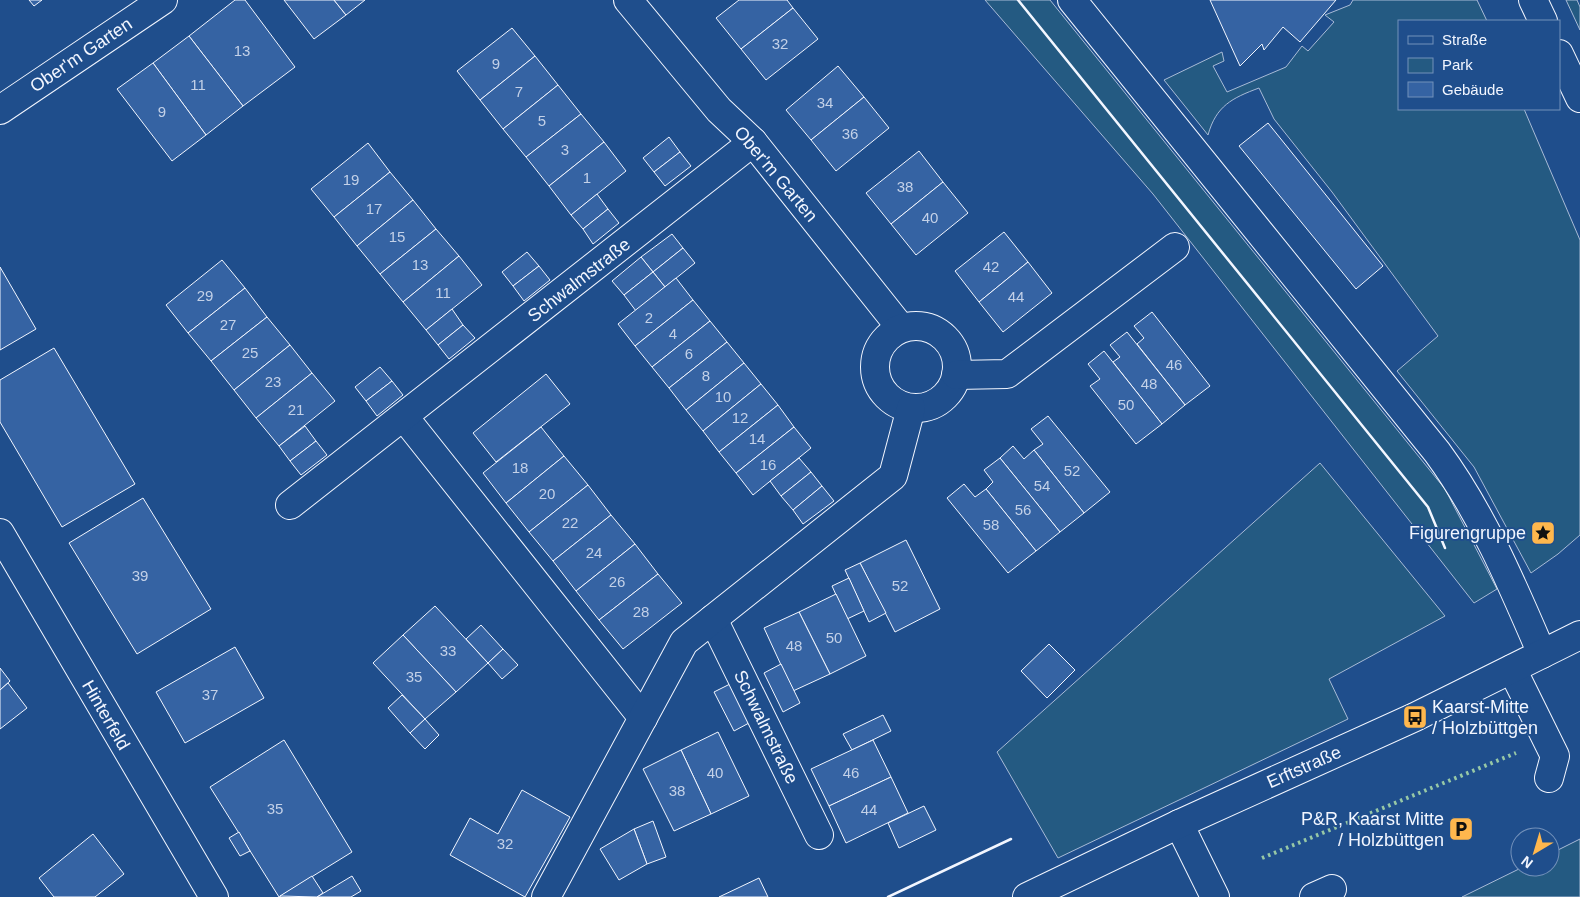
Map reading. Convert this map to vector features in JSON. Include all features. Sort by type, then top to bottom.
[{"type":"street","name":"Ober'm Garten","points":[[628,0],[719,110],[753,142],[901,328]]},
{"type":"street","points":[[1072,0],[1458,480],[1516,595],[1542,654]]},
{"type":"street","points":[[1533,0],[1543,20]]},
{"type":"street","name":"Ober'm Garten","points":[[0,110],[152,3]]},
{"type":"street","points":[[1560,56],[1580,98]]},
{"type":"street","name":"Schwalmstraße","points":[[290,505],[753,142]]},
{"type":"street","points":[[956,375],[1007,374],[1176,247]]},
{"type":"street","points":[[913,325],[926,326],[947,339],[954,350],[957,363],[952,387],[935,404],[911,408],[898,404],[887,396],[879,385],[875,372],[875,359],[880,346],[889,335],[901,328],[913,325]]},
{"type":"street","points":[[546,897],[684,642],[893,476],[911,408]]},
{"type":"street","points":[[404,417],[642,718]]},
{"type":"street","name":"Hinterfeld","points":[[0,533],[214,897]]},
{"type":"street","name":"Schwalmstraße","points":[[712,619],[819,835]]},
{"type":"street","name":"Erftstraße","points":[[1027,897],[1179,824],[1415,716],[1580,635]]},
{"type":"street","points":[[1512,669],[1555,756],[1549,778]]},
{"type":"street","points":[[1179,824],[1215,897]]},
{"type":"green space","points":[[985,0],[1050,0],[1445,489],[1497,589],[1474,603],[1153,194]]},
{"type":"green space","points":[[1353,0],[1477,0],[1487,20],[1398,20],[1398,110],[1524,110],[1580,240],[1580,535],[1558,554],[1531,573],[1474,467],[1397,371],[1438,336],[1332,192],[1274,119],[1259,88],[1241,95],[1226,104],[1211,125],[1208,135],[1164,80],[1222,52],[1224,61],[1213,66],[1227,92],[1286,67],[1302,46],[1308,51],[1334,22],[1325,15],[1350,5]]},
{"type":"green space","points":[[1566,0],[1577,0],[1580,7],[1580,30]]},
{"type":"green space","points":[[1320,463],[1445,616],[1329,679],[1348,719],[1058,858],[997,752]]},
{"type":"green space","points":[[1580,839],[1580,897],[1462,897],[1510,873],[1510,877],[1560,877],[1560,849]]},
{"type":"building","points":[[29,0],[42,0],[34,6]]},
{"type":"building","points":[[235,0],[245,0],[295,67],[243,106],[189,36]]},
{"type":"building","points":[[284,0],[334,0],[346,15],[314,39]]},
{"type":"building","points":[[334,0],[365,0],[346,15]]},
{"type":"building","points":[[739,0],[787,0],[793,8],[741,49],[716,18]]},
{"type":"building","points":[[1210,0],[1336,0],[1300,42],[1283,27],[1264,50],[1262,44],[1240,66]]},
{"type":"building","points":[[793,8],[818,39],[766,80],[741,49]]},
{"type":"building","points":[[512,28],[535,56],[480,100],[457,71]]},
{"type":"building","points":[[189,36],[243,106],[206,135],[153,63]]},
{"type":"building","points":[[535,56],[558,85],[503,129],[480,100]]},
{"type":"building","points":[[153,63],[206,135],[172,161],[117,89]]},
{"type":"building","points":[[838,66],[864,97],[811,140],[786,110]]},
{"type":"building","points":[[558,85],[581,114],[526,157],[503,129]]},
{"type":"building","points":[[864,97],[889,128],[836,171],[811,140]]},
{"type":"building","points":[[581,114],[604,142],[549,186],[526,157]]},
{"type":"building","points":[[1268,123],[1383,266],[1356,289],[1239,146]]},
{"type":"building","points":[[669,137],[680,152],[654,172],[643,158]]},
{"type":"building","points":[[604,142],[626,171],[571,215],[549,186]]},
{"type":"building","points":[[368,143],[390,172],[334,217],[311,189]]},
{"type":"building","points":[[919,151],[943,182],[891,224],[866,193]]},
{"type":"building","points":[[680,152],[691,166],[665,186],[654,172]]},
{"type":"building","points":[[390,172],[413,200],[357,246],[334,217]]},
{"type":"building","points":[[943,182],[968,213],[916,255],[891,224]]},
{"type":"building","points":[[597,194],[608,209],[583,229],[571,215]]},
{"type":"building","points":[[413,200],[436,229],[380,274],[357,246]]},
{"type":"building","points":[[608,209],[619,223],[593,244],[583,229]]},
{"type":"building","points":[[436,229],[459,256],[403,302],[380,274]]},
{"type":"building","points":[[1004,232],[1028,262],[979,302],[955,271]]},
{"type":"building","points":[[672,234],[683,248],[653,272],[641,257]]},
{"type":"building","points":[[683,248],[695,263],[665,287],[653,272]]},
{"type":"building","points":[[527,252],[539,266],[513,286],[502,272]]},
{"type":"building","points":[[459,256],[482,285],[426,330],[403,302]]},
{"type":"building","points":[[641,257],[653,272],[624,295],[612,281]]},
{"type":"building","points":[[222,260],[245,288],[188,333],[166,305]]},
{"type":"building","points":[[1028,262],[1052,293],[1003,332],[979,302]]},
{"type":"building","points":[[539,266],[550,280],[524,301],[513,286]]},
{"type":"building","points":[[0,267],[36,329],[0,350]]},
{"type":"building","points":[[653,272],[665,287],[636,311],[624,295]]},
{"type":"building","points":[[676,278],[693,300],[635,346],[618,324]]},
{"type":"building","points":[[245,288],[267,317],[211,361],[188,333]]},
{"type":"building","points":[[693,300],[710,321],[652,367],[635,346]]},
{"type":"building","points":[[452,309],[463,325],[438,345],[426,330]]},
{"type":"building","points":[[1152,312],[1210,386],[1185,405],[1137,344],[1144,338],[1134,326]]},
{"type":"building","points":[[267,317],[290,345],[234,390],[211,361]]},
{"type":"building","points":[[710,321],[727,342],[669,388],[652,367]]},
{"type":"building","points":[[463,325],[475,338],[449,359],[438,345]]},
{"type":"building","points":[[1127,332],[1185,405],[1162,424],[1113,362],[1120,357],[1110,345]]},
{"type":"building","points":[[727,342],[744,363],[686,410],[669,388]]},
{"type":"building","points":[[290,345],[312,373],[256,418],[234,390]]},
{"type":"building","points":[[54,348],[135,484],[62,527],[0,422],[0,380]]},
{"type":"building","points":[[1104,351],[1162,424],[1136,444],[1090,386],[1100,379],[1088,364]]},
{"type":"building","points":[[744,363],[761,384],[703,431],[686,410]]},
{"type":"building","points":[[380,367],[392,381],[366,401],[355,387]]},
{"type":"building","points":[[312,373],[335,401],[279,446],[256,418]]},
{"type":"building","points":[[546,374],[570,404],[496,462],[473,433]]},
{"type":"building","points":[[392,381],[403,395],[377,416],[366,401]]},
{"type":"building","points":[[761,384],[778,405],[719,452],[703,431]]},
{"type":"building","points":[[778,405],[794,427],[736,473],[719,452]]},
{"type":"building","points":[[1048,416],[1110,492],[1084,513],[1034,450],[1043,444],[1031,429]]},
{"type":"building","points":[[305,426],[316,441],[290,461],[279,446]]},
{"type":"building","points":[[541,427],[564,456],[506,503],[483,473]]},
{"type":"building","points":[[794,427],[811,448],[753,495],[736,473]]},
{"type":"building","points":[[316,441],[327,455],[301,475],[290,461]]},
{"type":"building","points":[[1013,446],[1024,459],[1034,450],[1084,513],[1060,532],[1000,458]]},
{"type":"building","points":[[564,456],[588,485],[529,532],[506,503]]},
{"type":"building","points":[[799,458],[811,472],[781,496],[770,481]]},
{"type":"building","points":[[1000,458],[1060,532],[1036,551],[986,489],[993,482],[984,470]]},
{"type":"building","points":[[811,472],[822,486],[793,510],[781,496]]},
{"type":"building","points":[[964,484],[975,497],[986,489],[1036,551],[1008,573],[947,498]]},
{"type":"building","points":[[588,485],[611,515],[553,561],[529,532]]},
{"type":"building","points":[[822,486],[834,501],[803,524],[793,510]]},
{"type":"building","points":[[143,498],[211,609],[137,654],[69,543]]},
{"type":"building","points":[[611,515],[635,544],[576,591],[553,561]]},
{"type":"building","points":[[906,540],[940,609],[895,632],[860,563]]},
{"type":"building","points":[[635,544],[658,574],[599,620],[576,591]]},
{"type":"building","points":[[860,563],[886,613],[869,622],[845,570]]},
{"type":"building","points":[[658,574],[682,603],[623,649],[599,620]]},
{"type":"building","points":[[849,578],[864,611],[847,619],[832,586]]},
{"type":"building","points":[[836,594],[866,656],[830,674],[799,612]]},
{"type":"building","points":[[435,606],[488,663],[456,692],[403,635]]},
{"type":"building","points":[[799,612],[830,674],[793,691],[764,628]]},
{"type":"building","points":[[481,625],[503,649],[488,663],[466,639]]},
{"type":"building","points":[[403,635],[456,692],[425,719],[373,663]]},
{"type":"building","points":[[1049,644],[1075,670],[1047,698],[1021,671]]},
{"type":"building","points":[[235,647],[264,698],[185,743],[156,692]]},
{"type":"building","points":[[503,649],[518,665],[502,679],[488,663]]},
{"type":"building","points":[[781,664],[800,703],[783,712],[764,673]]},
{"type":"building","points":[[0,668],[10,681],[0,690]]},
{"type":"building","points":[[8,683],[27,708],[0,729],[0,690]]},
{"type":"building","points":[[730,684],[749,723],[734,731],[714,692]]},
{"type":"building","points":[[402,695],[425,719],[410,733],[388,708]]},
{"type":"building","points":[[883,715],[891,731],[852,750],[843,734]]},
{"type":"building","points":[[425,719],[439,735],[425,749],[410,733]]},
{"type":"building","points":[[718,732],[749,796],[711,814],[681,750]]},
{"type":"building","points":[[284,740],[352,852],[279,897],[210,787]]},
{"type":"building","points":[[873,740],[891,777],[829,806],[811,769]]},
{"type":"building","points":[[681,750],[711,814],[674,831],[643,769]]},
{"type":"building","points":[[891,777],[908,813],[846,843],[829,806]]},
{"type":"building","points":[[522,790],[570,817],[525,897],[450,855],[470,818],[498,834]]},
{"type":"building","points":[[924,806],[936,830],[899,848],[888,823]]},
{"type":"building","points":[[653,821],[666,857],[647,864],[634,829]]},
{"type":"building","points":[[634,829],[647,864],[619,880],[600,849]]},
{"type":"building","points":[[239,832],[250,851],[240,856],[229,838]]},
{"type":"building","points":[[93,834],[124,874],[95,897],[54,897],[39,878]]},
{"type":"building","points":[[312,876],[323,893],[317,897],[280,896]]},
{"type":"building","points":[[352,876],[361,891],[351,897],[317,897]]},
{"type":"building","points":[[759,878],[768,897],[719,897]]},
{"type":"hedge","points":[[1262,858],[1516,753]]},
{"type":"wall","points":[[1018,0],[1428,507],[1445,548]]},
{"type":"wall","points":[[888,897],[1011,839]]},
{"type":"place","name":"Figurengruppe","points":[[1543,533]]},
{"type":"place","name":"Kaarst-Mitte / Holzbüttgen","points":[[1415,717]]},
{"type":"place","name":"P&R, Kaarst Mitte / Holzbüttgen","points":[[1461,829]]}]
